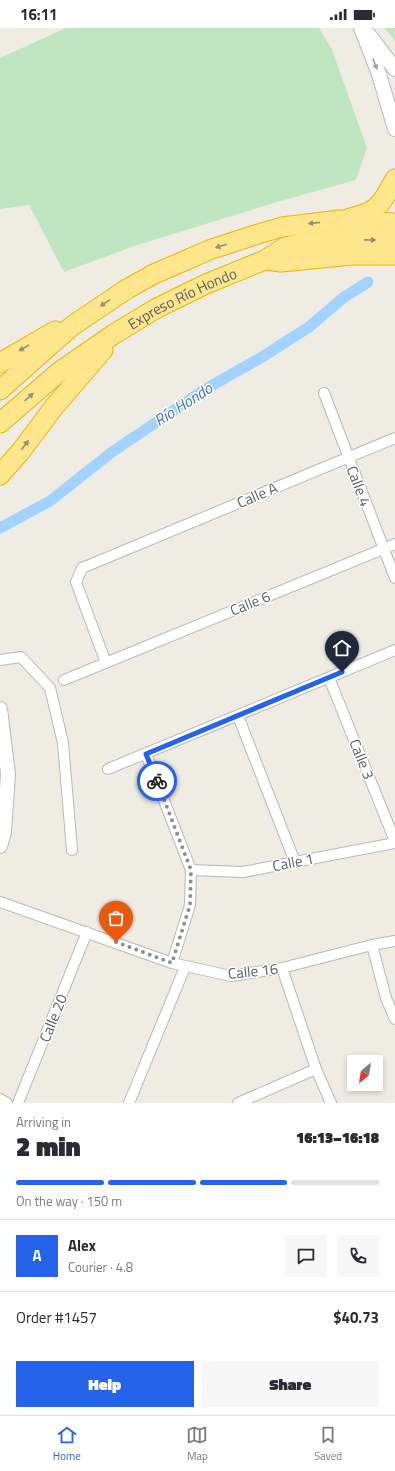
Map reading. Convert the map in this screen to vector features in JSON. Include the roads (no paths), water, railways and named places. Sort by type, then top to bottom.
[{"type":"highway","points":[[340,220],[373,210],[380,203],[395,179]]},
{"type":"highway","name":"Expreso Río Hondo","points":[[0,390],[72,326],[126,289],[154,274],[209,250],[282,228],[340,220],[395,223]]},
{"type":"highway","points":[[265,260],[286,247],[299,244],[339,239],[395,240]]},
{"type":"highway","name":"Expreso Río Hondo","points":[[0,423],[60,372],[114,334],[157,308],[206,284],[265,260],[281,262],[352,255],[395,255]]},
{"type":"highway","points":[[0,363],[51,332],[72,326]]},
{"type":"highway","points":[[0,475],[21,451],[54,407],[97,357],[114,334]]},
{"type":"main road","points":[[363,28],[395,69]]},
{"type":"main road","points":[[363,28],[379,74],[395,129]]},
{"type":"main road","points":[[0,709],[8,774],[4,832],[0,846]]},
{"type":"street","name":"Calle 4","points":[[324,393],[395,578]]},
{"type":"street","name":"Calle A","points":[[106,663],[76,582],[82,568],[395,438]]},
{"type":"street","name":"Calle 6","points":[[64,680],[395,544]]},
{"type":"street","points":[[108,769],[395,650]]},
{"type":"street","points":[[0,660],[21,657],[50,688],[63,744],[72,850]]},
{"type":"street","name":"Calle 3","points":[[329,678],[395,842]]},
{"type":"street","points":[[238,716],[295,862]]},
{"type":"street","points":[[146,754],[191,870],[190,905],[172,963]]},
{"type":"street","name":"Calle 1","points":[[191,870],[243,872],[395,842]]},
{"type":"street","name":"Calle 16","points":[[0,902],[172,963],[231,976],[282,968],[372,945],[395,941]]},
{"type":"street","name":"Calle 20","points":[[18,1103],[88,932]]},
{"type":"street","points":[[372,945],[386,998],[395,1019]]},
{"type":"street","points":[[129,1103],[185,966]]},
{"type":"street","points":[[282,968],[316,1069],[330,1103]]},
{"type":"street","points":[[238,1103],[316,1069]]},
{"type":"street","points":[[0,1099],[7,1103]]},
{"type":"waterway","name":"Río Hondo","points":[[0,528],[50,501],[112,452],[204,390],[262,357],[309,327],[343,298],[368,282]]}]
